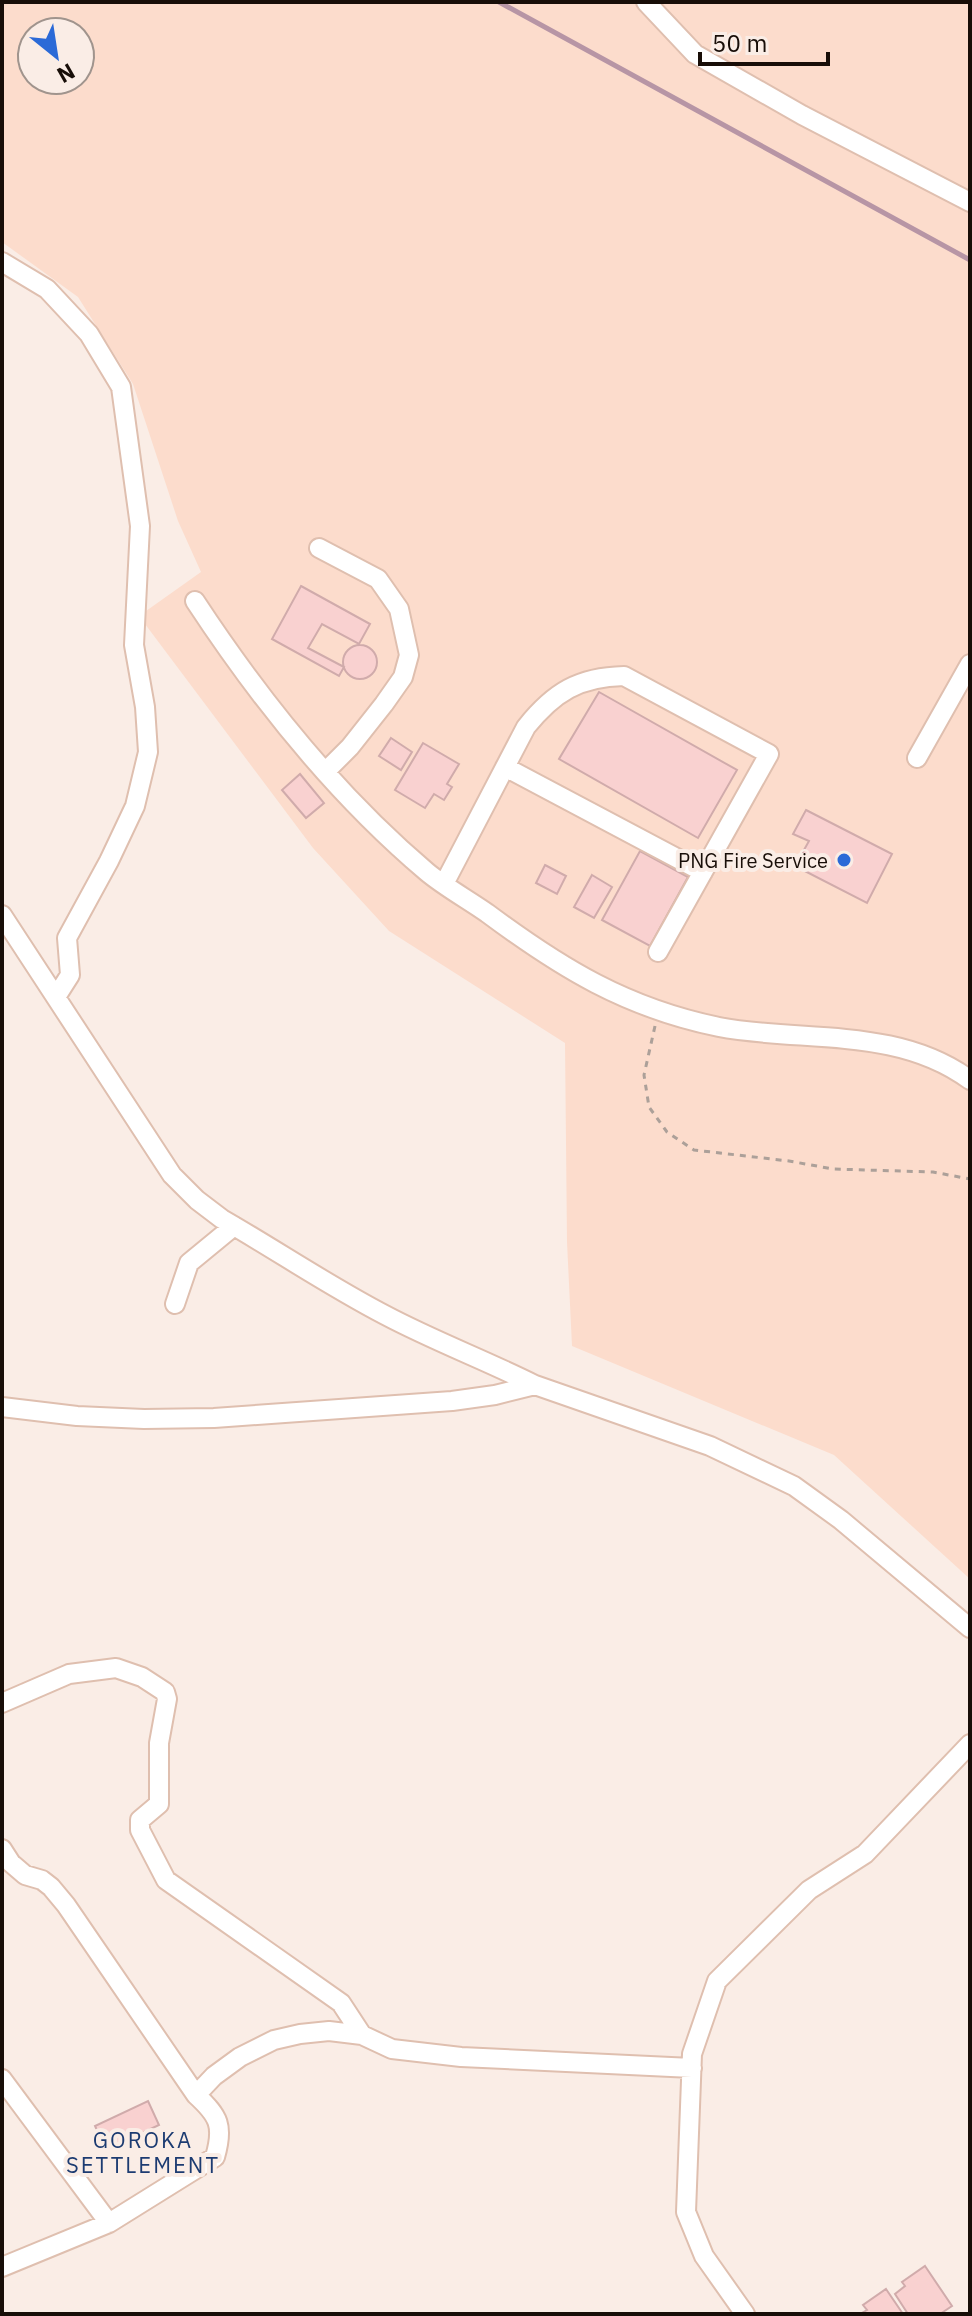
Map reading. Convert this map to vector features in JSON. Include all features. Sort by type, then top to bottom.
[{"type":"street","points":[[646,2],[695,54],[802,115],[970,202]]},
{"type":"street","points":[[2,262],[47,289],[89,334],[121,387],[140,526],[134,645],[145,707],[148,752],[135,806],[67,938],[70,975],[56,997]]},
{"type":"street","points":[[319,548],[378,579],[399,609],[409,655],[403,677],[384,704],[350,747],[325,772]]},
{"type":"street","points":[[195,601],[237,664],[325,772],[406,853],[430,874],[585,980],[660,1010],[719,1027],[878,1042],[913,1051],[970,1080]]},
{"type":"street","points":[[917,758],[970,664]]},
{"type":"street","points":[[445,882],[526,727],[540,709],[563,689],[601,677],[624,676],[769,754],[658,952]]},
{"type":"street","points":[[505,767],[703,872]]},
{"type":"street","points":[[2,915],[172,1175],[197,1200],[234,1226],[436,1342],[493,1364],[535,1385],[710,1446],[794,1486],[841,1520],[970,1628]]},
{"type":"street","points":[[175,1304],[189,1263],[234,1226]]},
{"type":"street","points":[[2,1407],[77,1416],[214,1418],[452,1401],[535,1385]]},
{"type":"street","points":[[2,1703],[69,1674],[116,1668],[142,1677],[165,1692],[167,1699],[159,1743],[159,1804],[140,1820],[140,1830],[166,1880],[341,2003],[362,2035]]},
{"type":"street","points":[[745,2314],[704,2256],[686,2212],[692,2054],[717,1981],[809,1890],[865,1854],[970,1744]]},
{"type":"street","points":[[2,1849],[11,1863],[25,1875],[42,1880],[66,1905],[196,2095],[214,2111],[221,2136],[215,2157],[109,2223],[2,2267]]},
{"type":"street","points":[[196,2095],[214,2076],[240,2057],[274,2040],[329,2031],[362,2035],[392,2049],[461,2057],[692,2068]]},
{"type":"street","points":[[2,2079],[109,2223]]},
{"type":"path","points":[[660,1010],[649,1043],[644,1075],[649,1107],[667,1132],[694,1150],[833,1169],[933,1172],[970,1179]]},
{"type":"shaded area","points":[[2,2],[970,2],[970,1579],[834,1455],[572,1346],[567,1242],[565,1043],[389,931],[313,848],[139,616],[201,572],[178,521],[133,384],[78,297],[2,242]]},
{"type":"building","points":[[301,586],[370,624],[359,644],[322,624],[308,648],[344,667],[339,676],[272,639]]},
{"type":"building","points":[[360,645],[372,650],[377,662],[372,674],[360,679],[348,674],[343,662],[348,650]]},
{"type":"building","points":[[599,692],[737,770],[698,838],[559,759]]},
{"type":"building","points":[[391,738],[412,752],[401,770],[379,756]]},
{"type":"building","points":[[423,743],[459,764],[447,784],[452,787],[444,800],[434,794],[425,808],[395,790]]},
{"type":"building","points":[[300,774],[324,803],[306,818],[282,790]]},
{"type":"building","name":"PNG Fire Service","points":[[806,810],[892,854],[867,903],[795,866],[809,841],[793,834]]},
{"type":"building","points":[[640,851],[688,877],[650,946],[602,920]]},
{"type":"building","points":[[545,865],[566,876],[557,894],[536,883]]},
{"type":"building","points":[[592,875],[612,887],[594,918],[574,907]]},
{"type":"building","points":[[148,2101],[159,2125],[106,2150],[95,2126]]},
{"type":"building","points":[[925,2266],[952,2306],[940,2314],[908,2314],[895,2294],[905,2286],[902,2282]]},
{"type":"building","points":[[886,2289],[903,2314],[860,2314],[867,2310],[863,2305]]},
{"type":"waterway","points":[[499,2],[970,260]]},
{"type":"place","name":"PNG Fire Service","points":[[844,860]]},
{"type":"district","name":"GOROKA SETTLEMENT","points":[[143,2152]]}]
